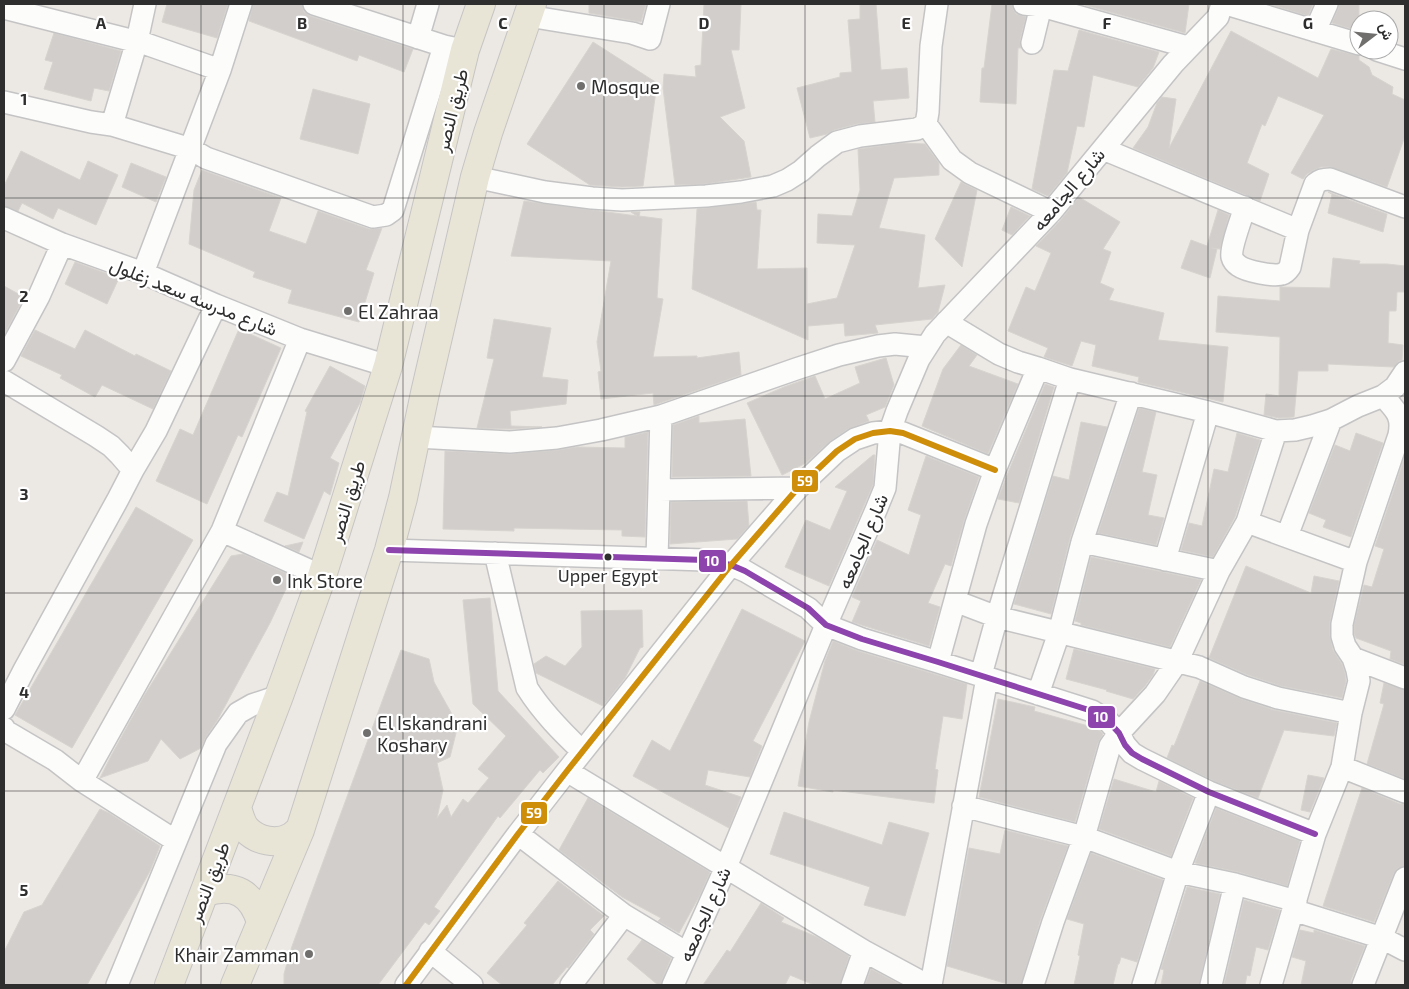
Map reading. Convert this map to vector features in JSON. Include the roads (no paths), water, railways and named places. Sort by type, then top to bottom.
[{"type":"main road","name":"طريق النصر","points":[[169,985],[279,696],[322,576],[388,366],[455,48],[481,4]]},
{"type":"main road","points":[[243,978],[261,922],[300,830],[389,550],[475,177],[530,10]]},
{"type":"main road","points":[[237,807],[240,819],[246,829],[256,837],[267,841],[279,841],[290,837],[300,830]]},
{"type":"main road","points":[[205,892],[217,888],[229,888],[241,893],[250,900],[257,910],[261,922]]},
{"type":"street","points":[[112,126],[137,41],[145,4]]},
{"type":"street","points":[[143,273],[220,70],[241,4]]},
{"type":"street","points":[[4,102],[112,126],[191,149],[206,158],[373,217],[386,215],[392,210],[455,48],[314,4]]},
{"type":"street","points":[[418,38],[428,4]]},
{"type":"street","points":[[530,10],[632,33],[650,39],[659,4]]},
{"type":"street","points":[[937,4],[931,46],[926,124],[952,160],[970,172],[1052,212]]},
{"type":"street","name":"شارع الجامعه","points":[[673,985],[726,867],[826,624],[885,488],[890,430],[896,410],[926,347],[946,322],[1052,212],[1172,64],[1218,17],[1222,4]]},
{"type":"street","points":[[1226,4],[1349,41]]},
{"type":"street","points":[[1315,30],[1328,4]]},
{"type":"street","points":[[1032,43],[1033,5],[1188,47]]},
{"type":"street","points":[[4,8],[137,41],[220,70]]},
{"type":"street","points":[[475,177],[545,192],[592,198],[622,200],[706,196],[773,186],[801,171],[837,142],[860,136],[917,129],[926,124]]},
{"type":"street","points":[[1102,149],[1298,230]]},
{"type":"street","points":[[1245,207],[1232,250],[1232,258],[1241,268],[1274,276],[1287,272],[1290,267],[1298,230],[1315,184],[1324,179],[1330,179],[1405,207]]},
{"type":"street","name":"شارع مدرسه سعد زغلول","points":[[4,218],[62,244],[143,273],[300,339],[388,366]]},
{"type":"street","points":[[4,360],[39,296],[62,244]]},
{"type":"street","points":[[4,709],[132,470],[156,431],[216,305]]},
{"type":"street","points":[[946,322],[999,354],[1018,362],[1070,379],[1208,412],[1276,431],[1295,430],[1331,420],[1358,406],[1384,396],[1395,387],[1405,372]]},
{"type":"street","points":[[82,781],[222,531],[300,339]]},
{"type":"street","points":[[416,437],[510,442],[557,438],[661,416],[839,355],[896,344],[926,347]]},
{"type":"street","points":[[938,662],[976,524],[995,470],[1038,368]]},
{"type":"street","points":[[931,985],[984,676],[997,617],[1070,379]]},
{"type":"street","points":[[4,381],[112,446],[132,470]]},
{"type":"street","points":[[1038,694],[1059,633],[1082,542],[1131,393]]},
{"type":"street","points":[[1271,985],[1315,834],[1342,767],[1351,713],[1359,681],[1353,658],[1345,646],[1342,636],[1342,624],[1356,562],[1401,426],[1398,413],[1384,396]]},
{"type":"street","points":[[1165,560],[1208,412]]},
{"type":"street","points":[[657,559],[661,416]]},
{"type":"street","points":[[1287,536],[1331,420]]},
{"type":"street","points":[[406,985],[582,751],[731,565],[798,488],[837,451],[855,439],[890,430],[903,433],[995,470]]},
{"type":"street","points":[[1033,985],[1053,922],[1084,838],[1110,746],[1119,733],[1155,694],[1177,662],[1219,571],[1247,522],[1276,431]]},
{"type":"street","points":[[659,490],[798,488]]},
{"type":"street","points":[[1247,522],[1356,562]]},
{"type":"street","points":[[222,531],[322,576]]},
{"type":"street","points":[[1082,542],[1219,571]]},
{"type":"street","points":[[389,550],[706,560],[731,565],[745,571],[808,608],[826,624],[862,639],[1092,711],[1108,721],[1119,733],[1125,745],[1132,753],[1142,759],[1209,792],[1315,834]]},
{"type":"street","points":[[494,553],[528,688],[535,701],[546,714],[582,751]]},
{"type":"street","points":[[955,601],[997,617],[1199,668],[1244,687],[1278,698],[1351,713]]},
{"type":"street","points":[[1353,658],[1405,678]]},
{"type":"street","points":[[117,985],[216,744],[238,713],[252,705],[279,696]]},
{"type":"street","points":[[4,728],[4,730],[55,760],[82,781],[176,841]]},
{"type":"street","points":[[1342,767],[1405,792]]},
{"type":"street","points":[[567,771],[864,951],[927,985]]},
{"type":"street","points":[[1144,985],[1178,872],[1209,792]]},
{"type":"street","points":[[963,806],[1084,838],[1178,872],[1235,884],[1382,938],[1405,950]]},
{"type":"street","points":[[518,834],[624,915],[687,953]]},
{"type":"street","points":[[1363,985],[1405,878]]},
{"type":"street","points":[[1211,985],[1235,884]]},
{"type":"street","points":[[571,985],[624,915]]},
{"type":"street","points":[[430,951],[472,985]]},
{"type":"street","points":[[852,985],[864,951]]},
{"type":"place","name":"Mosque","points":[[581,86]]},
{"type":"place","name":"El Zahraa","points":[[348,311]]},
{"type":"place","name":"Upper Egypt","points":[[608,557]]},
{"type":"place","name":"Ink Store","points":[[277,580]]},
{"type":"place","name":"El Iskandrani Koshary","points":[[367,733]]},
{"type":"place","name":"Khair Zamman","points":[[309,954]]}]
